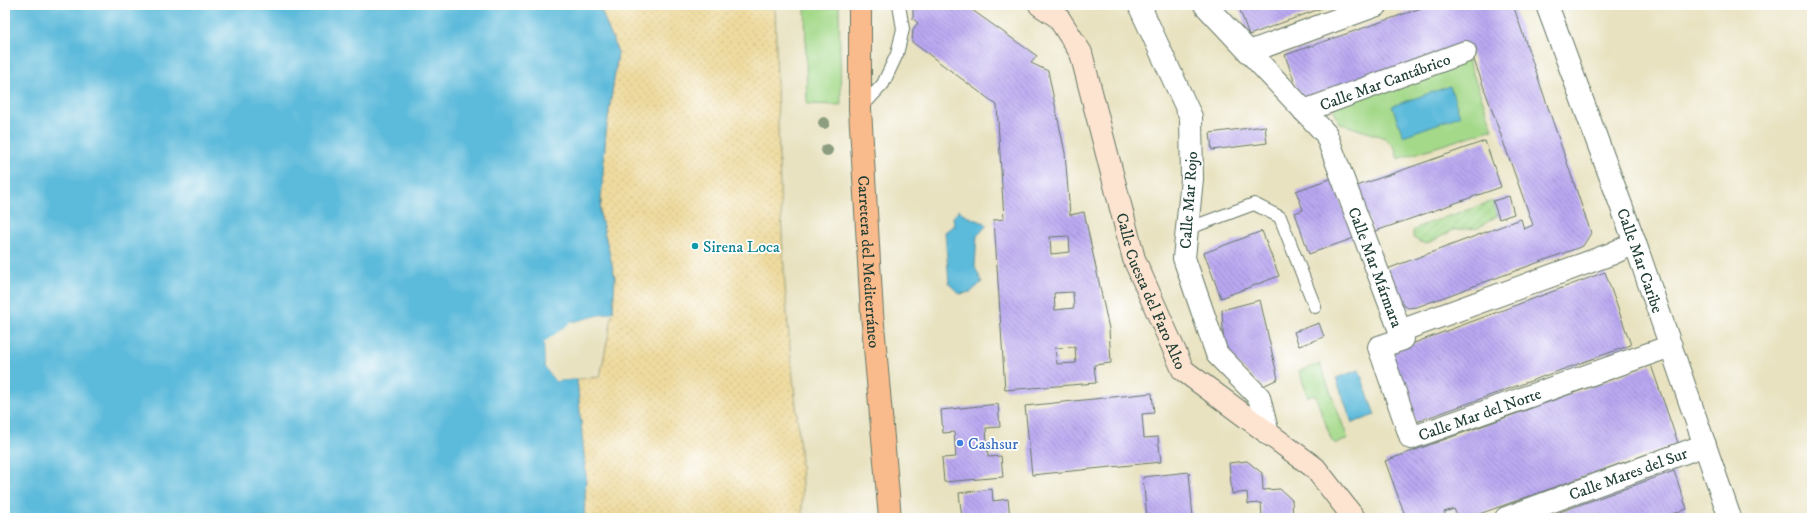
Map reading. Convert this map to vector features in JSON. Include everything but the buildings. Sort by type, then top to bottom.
[{"type":"highway","name":"Carretera del Mediterráneo","points":[[860,5],[860,109],[872,313],[890,518]]},
{"type":"street","name":"Calle Cuesta del Faro Alto","points":[[1040,5],[1058,17],[1081,53],[1134,259],[1183,370],[1314,468],[1354,518]]},
{"type":"street","name":"Calle Mar Rojo","points":[[1144,5],[1140,7],[1191,117],[1192,179],[1184,258],[1216,354],[1258,397],[1268,434]]},
{"type":"street","name":"Calle Mar Mármara","points":[[1205,5],[1326,134],[1400,331],[1611,254],[1635,243]]},
{"type":"street","points":[[1249,52],[1377,5]]},
{"type":"street","name":"Calle Mar Caribe","points":[[1547,5],[1635,243],[1730,518]]},
{"type":"street","name":"Calle Mar Cantábrico","points":[[1304,111],[1465,52]]},
{"type":"street","name":"Calle Mar del Norte","points":[[1400,331],[1402,338],[1379,347],[1411,438],[1671,346]]},
{"type":"street","name":"Calle Mares del Sur","points":[[1506,518],[1705,445]]},
{"type":"lane","points":[[860,109],[884,84],[898,54],[903,29],[899,5]]},
{"type":"lane","points":[[1187,229],[1254,204],[1280,217],[1315,307]]},
{"type":"green space","points":[[805,5],[839,5],[841,105],[807,104]]},
{"type":"green space","points":[[1467,57],[1493,129],[1398,159],[1395,148],[1385,138],[1339,123],[1332,104]]},
{"type":"green space","points":[[1493,201],[1498,215],[1478,228],[1453,230],[1427,244],[1419,242],[1413,237],[1413,231],[1420,226]]},
{"type":"green space","points":[[1320,364],[1348,439],[1336,444],[1332,441],[1315,395],[1308,397],[1299,371]]},
{"type":"sand","name":"Sirena Loca","points":[[599,5],[775,5],[779,165],[785,285],[800,446],[802,518],[584,518],[586,477],[577,379],[600,377],[613,312],[615,277],[600,214],[606,132],[618,53]]},
{"type":"water","points":[[5,5],[599,5],[618,53],[606,132],[600,214],[615,277],[613,312],[570,323],[544,343],[545,367],[555,381],[577,379],[586,477],[584,518],[5,518]]},
{"type":"water","points":[[1450,86],[1460,116],[1403,136],[1392,106]]},
{"type":"water","points":[[959,210],[966,216],[987,225],[977,236],[975,267],[982,282],[971,292],[960,294],[949,284],[945,232],[954,225],[953,217]]},
{"type":"water","points":[[1359,370],[1375,415],[1352,423],[1336,378]]},
{"type":"pier","points":[[613,312],[613,314],[571,325],[546,343],[547,366],[556,379],[577,377],[579,379],[555,381],[545,367],[544,342],[570,323]]},
{"type":"place","name":"Sirena Loca","points":[[695,246]]},
{"type":"place","name":"Cashsur","points":[[960,443]]}]
